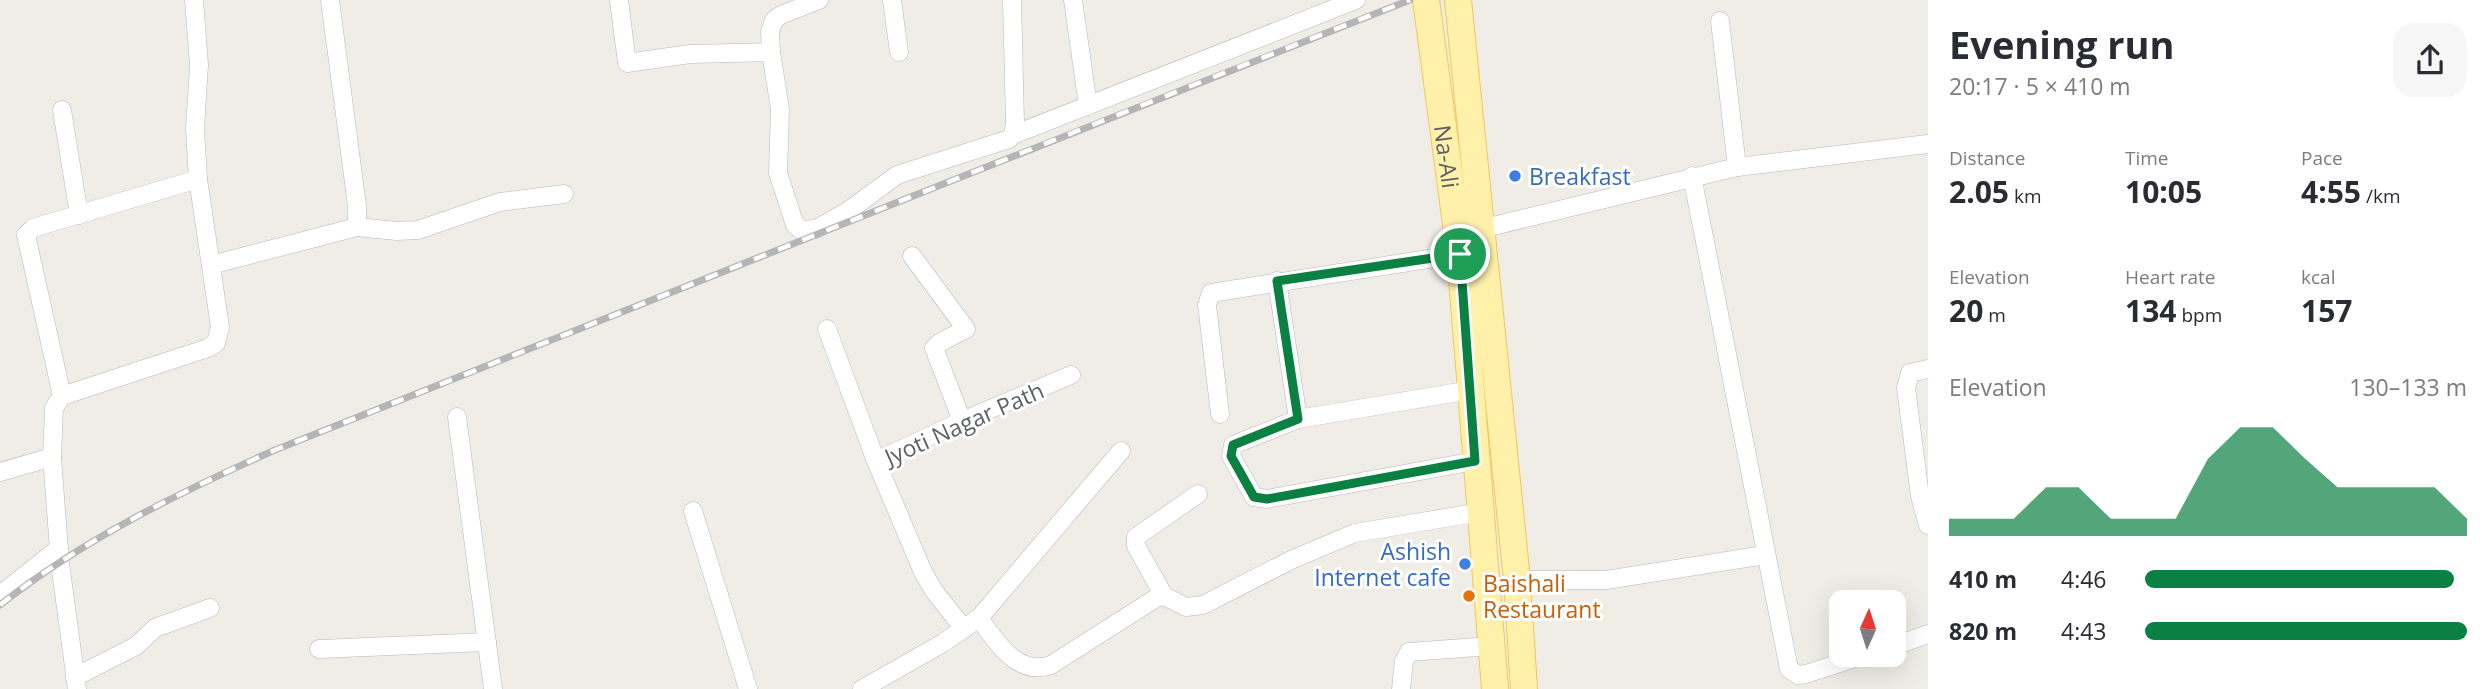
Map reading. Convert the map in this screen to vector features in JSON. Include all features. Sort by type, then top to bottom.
[{"type":"main road","points":[[1456,7],[1517,580],[1524,689]]},
{"type":"main road","points":[[1456,7],[1504,689]]},
{"type":"main road","name":"Na-Ali","points":[[1428,13],[1460,254],[1495,689]]},
{"type":"street","points":[[194,0],[200,65],[195,129],[198,179],[220,327],[216,343],[208,348],[62,396],[54,408],[52,457],[59,548],[76,683],[136,646],[155,628],[209,608]]},
{"type":"street","points":[[330,0],[357,206],[357,227]]},
{"type":"street","points":[[619,0],[627,63],[690,54],[771,52]]},
{"type":"street","points":[[818,0],[781,15],[774,20],[770,32],[780,109],[778,173],[795,225],[801,230],[816,229],[848,211],[897,175],[1003,141],[1356,0]]},
{"type":"street","points":[[892,0],[899,52]]},
{"type":"street","points":[[1012,0],[1013,135]]},
{"type":"street","points":[[1073,0],[1088,106]]},
{"type":"street","points":[[1720,21],[1737,167]]},
{"type":"street","points":[[62,110],[79,215]]},
{"type":"street","points":[[1481,229],[1598,203],[1692,176],[1737,167],[1928,144]]},
{"type":"street","points":[[1692,176],[1788,669],[1792,673],[1806,674],[1829,666]]},
{"type":"street","points":[[62,396],[26,235],[33,229],[198,179]]},
{"type":"street","points":[[211,265],[357,227],[407,232],[500,202],[564,194]]},
{"type":"street","points":[[1220,414],[1207,298],[1210,293],[1460,254]]},
{"type":"street","points":[[912,256],[966,329],[939,342],[934,348],[962,421]]},
{"type":"street","points":[[1277,281],[1298,419]]},
{"type":"street","points":[[827,329],[876,461]]},
{"type":"street","points":[[1928,369],[1910,373],[1907,381],[1928,525]]},
{"type":"street","name":"Jyoti Nagar Path","points":[[964,629],[934,591],[923,572],[876,461],[1071,375]]},
{"type":"street","points":[[1471,390],[1298,419],[1233,445],[1231,456],[1254,497],[1267,499],[1475,461]]},
{"type":"street","points":[[457,417],[493,689]]},
{"type":"street","points":[[862,689],[979,618],[1121,451]]},
{"type":"street","points":[[0,472],[52,457]]},
{"type":"street","points":[[1198,494],[1136,537],[1136,546],[1164,596],[1186,607],[1203,605],[1291,560],[1355,533],[1481,512]]},
{"type":"street","points":[[693,511],[748,689]]},
{"type":"street","points":[[0,595],[59,548]]},
{"type":"street","points":[[1517,580],[1606,580],[1765,555]]},
{"type":"street","points":[[979,618],[996,643],[1008,654],[1030,668],[1042,668],[1051,665],[1156,598],[1164,596]]},
{"type":"street","points":[[1906,642],[1928,634]]},
{"type":"street","points":[[319,649],[487,642]]},
{"type":"street","points":[[1401,689],[1404,661],[1409,652],[1491,646]]},
{"type":"railway","points":[[0,605],[98,538],[203,483],[275,450],[1410,0]]},
{"type":"place","name":"Breakfast","points":[[1515,176]]},
{"type":"place","name":"Ashish Internet cafe","points":[[1465,564]]},
{"type":"place","name":"Baishali Restaurant","points":[[1469,596]]},
{"type":"route","points":[[1460,254],[1474,416],[1475,461],[1267,499],[1254,497],[1231,456],[1233,445],[1298,419],[1277,281],[1460,254]]}]
